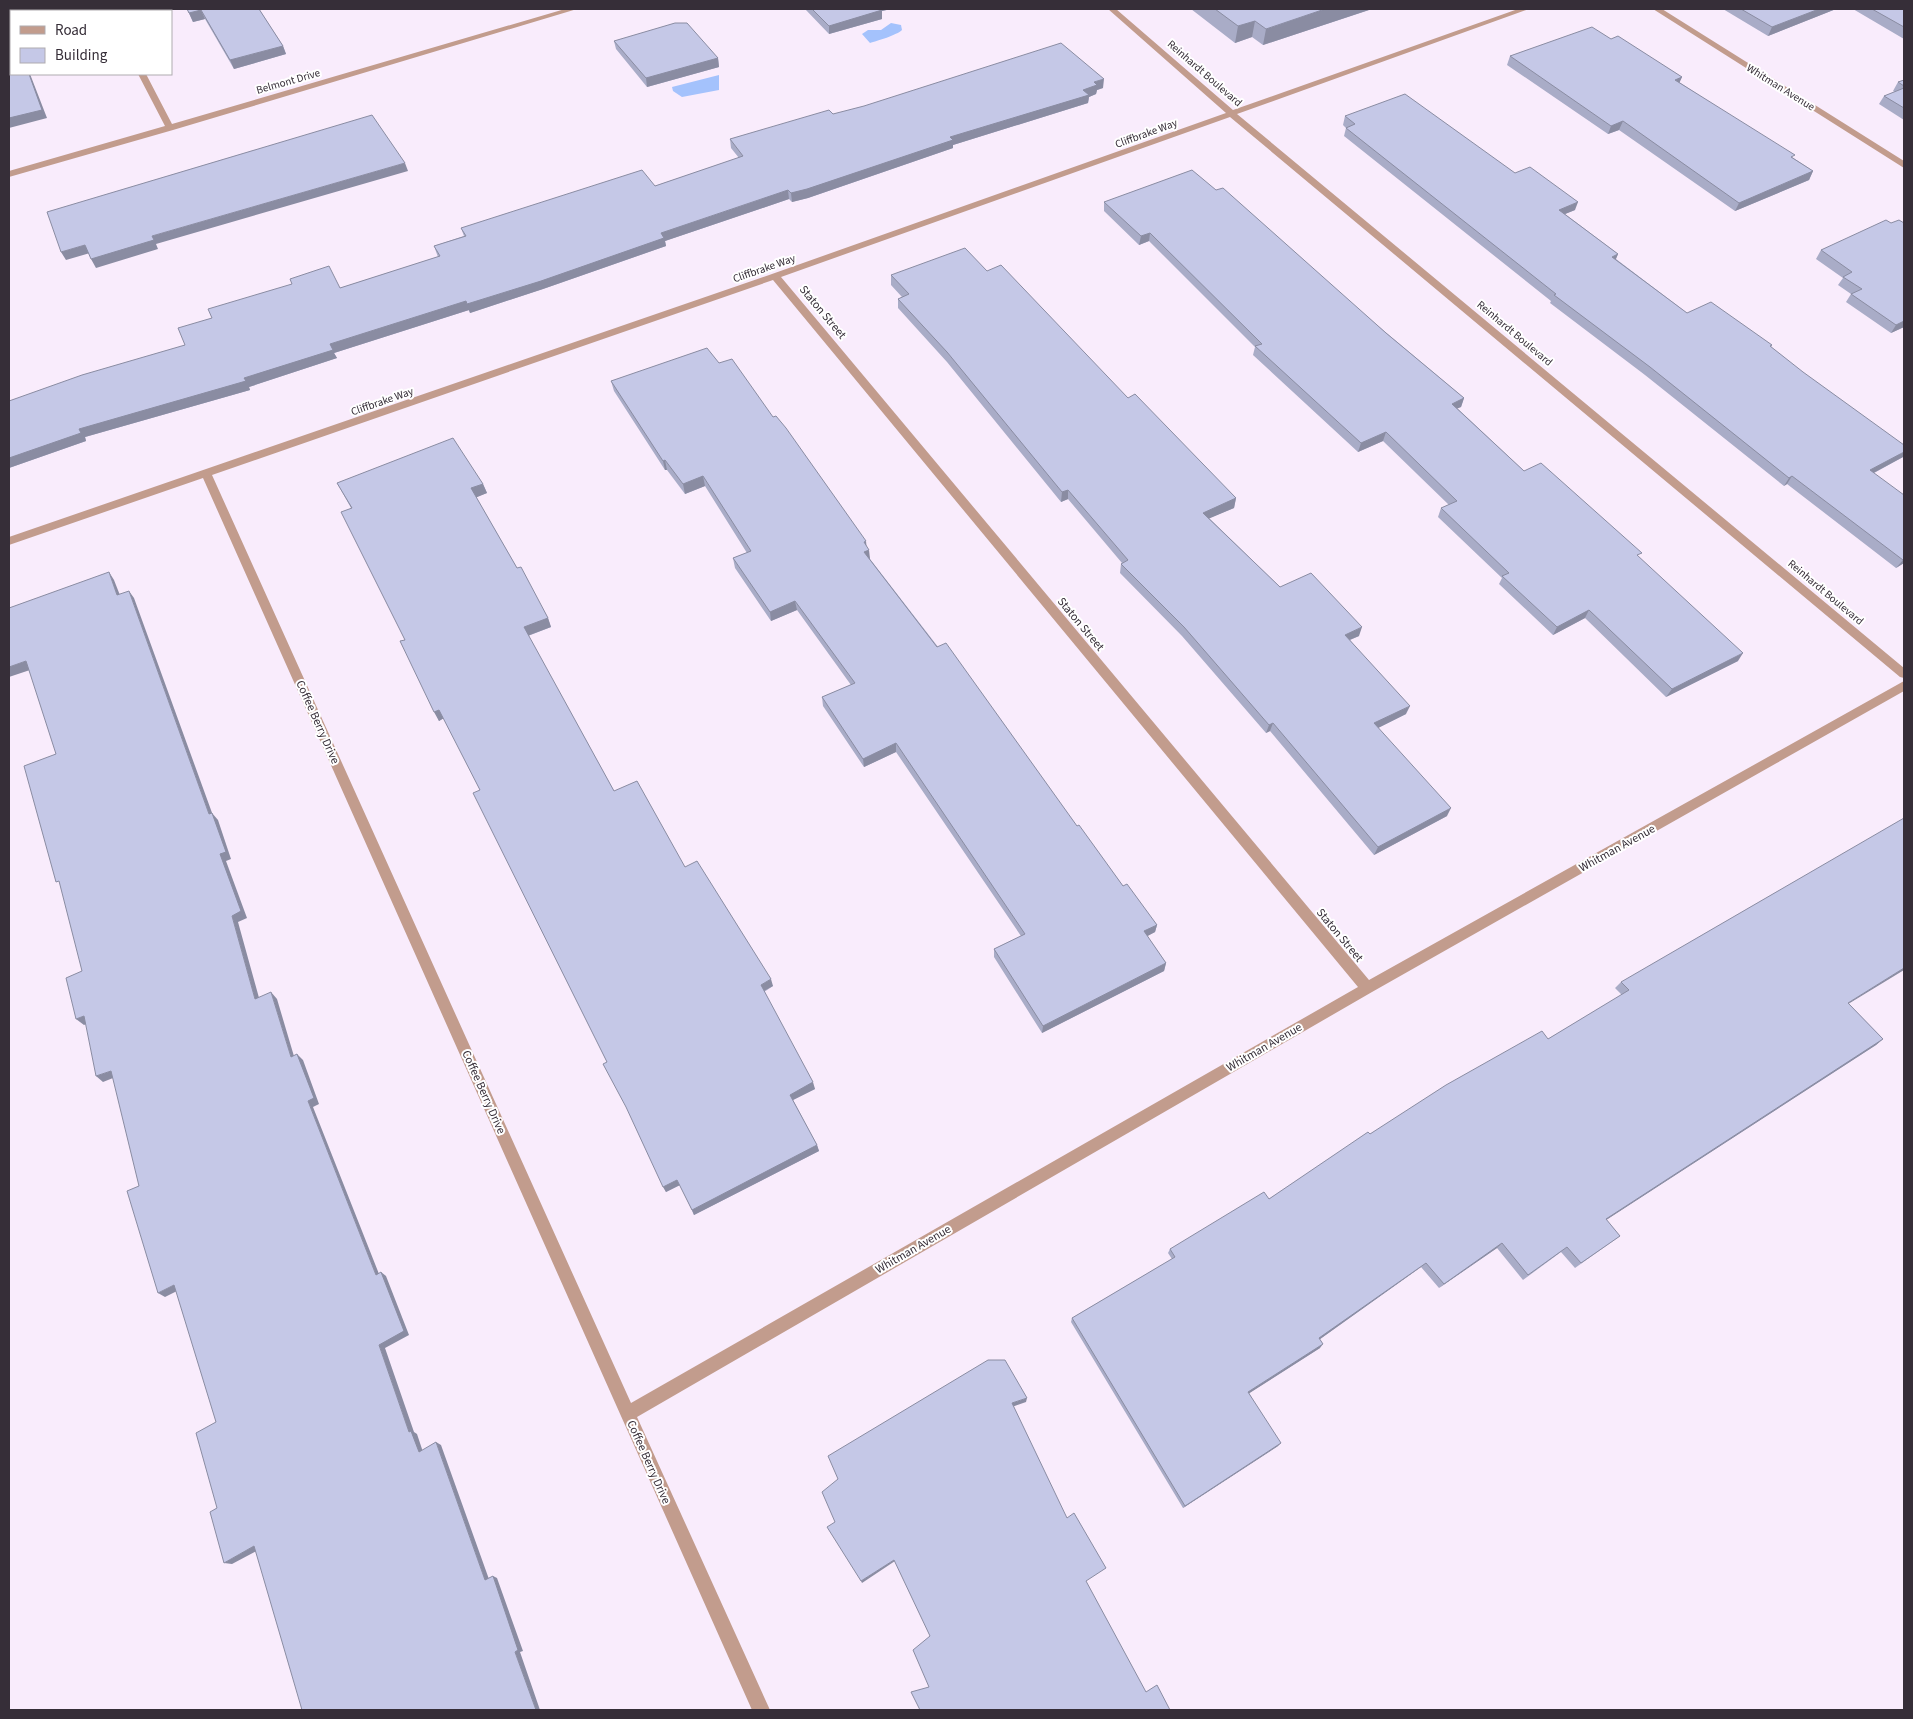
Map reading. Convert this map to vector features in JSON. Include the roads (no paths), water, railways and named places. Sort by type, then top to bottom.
[{"type":"street","name":"Belmont Drive","points":[[9,174],[573,9]]},
{"type":"street","name":"Reinhardt Boulevard","points":[[1112,9],[1232,114],[1904,674]]},
{"type":"street","name":"Cliffbrake Way","points":[[9,541],[775,276],[1525,9]]},
{"type":"street","name":"Whitman Avenue","points":[[1657,9],[1904,165]]},
{"type":"street","points":[[143,75],[170,128]]},
{"type":"street","name":"Staton Street","points":[[775,276],[1366,988]]},
{"type":"street","name":"Coffee Berry Drive","points":[[206,474],[761,1710]]},
{"type":"street","name":"Whitman Avenue","points":[[628,1414],[1366,988],[1904,686]]},
{"type":"water","points":[[891,23],[901,25],[902,30],[892,36],[870,43],[862,34],[868,30],[881,30]]},
{"type":"water","points":[[719,75],[719,90],[682,97],[673,91],[672,87]]}]
